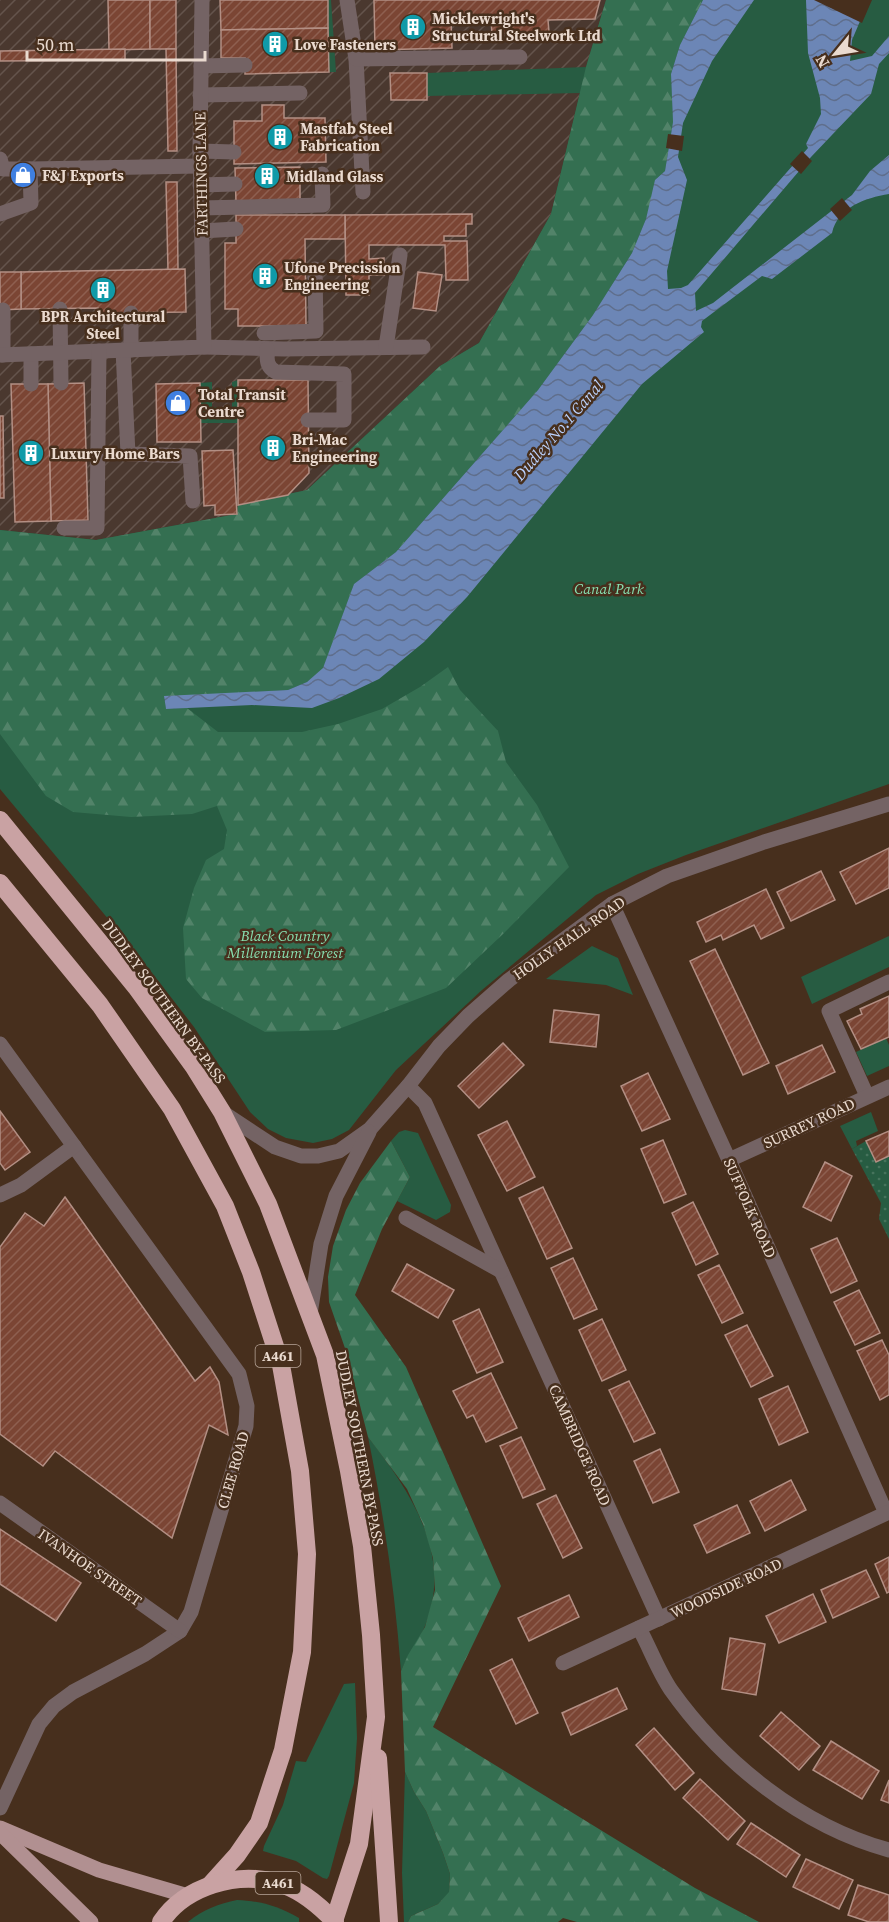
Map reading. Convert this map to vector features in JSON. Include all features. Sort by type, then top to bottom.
[{"type":"highway","name":"DUDLEY SOUTHERN BY-PASS","points":[[0,820],[136,987],[194,1067],[222,1112],[268,1204],[325,1355],[362,1546],[376,1717],[359,1844],[334,1922]]},
{"type":"highway","name":"A461","points":[[0,883],[100,1005],[172,1109],[225,1206],[251,1272],[281,1365],[300,1471],[307,1554],[302,1652],[283,1750],[259,1823],[237,1854],[210,1885]]},
{"type":"highway","name":"A461","points":[[376,1717],[389,1922]]},
{"type":"highway","name":"A461","points":[[161,1922],[166,1914],[188,1896],[210,1885],[244,1878],[278,1883],[309,1898],[334,1922]]},
{"type":"main road","points":[[0,1831],[99,1870],[188,1896]]},
{"type":"main road","points":[[0,1831],[91,1922]]},
{"type":"street","name":"FARTHINGS LANE","points":[[202,0],[200,185],[204,347]]},
{"type":"street","points":[[347,0],[356,59],[363,192]]},
{"type":"street","points":[[356,59],[520,57]]},
{"type":"street","points":[[201,66],[244,65]]},
{"type":"street","points":[[200,96],[300,93]]},
{"type":"street","points":[[0,159],[3,169],[30,169],[200,159],[234,152]]},
{"type":"street","points":[[0,214],[31,202],[30,169]]},
{"type":"street","points":[[201,208],[323,205],[322,174]]},
{"type":"street","points":[[200,185],[235,184]]},
{"type":"street","points":[[201,231],[236,229]]},
{"type":"street","points":[[386,347],[400,255]]},
{"type":"street","points":[[308,420],[344,420],[344,374],[271,370],[267,363],[264,330],[316,331],[315,269]]},
{"type":"street","points":[[60,309],[61,383]]},
{"type":"street","points":[[3,310],[2,355],[204,347],[284,349],[423,346]]},
{"type":"street","points":[[131,313],[127,350],[128,454],[190,456],[193,501]]},
{"type":"street","points":[[64,528],[97,528],[99,351]]},
{"type":"street","points":[[31,354],[31,384]]},
{"type":"street","name":"HOLLY HALL ROAD","points":[[222,1112],[275,1147],[301,1156],[318,1156],[339,1151],[370,1129],[439,1046],[468,1016],[509,980],[612,904],[667,876],[790,834],[889,804]]},
{"type":"street","name":"SUFFOLK ROAD","points":[[612,904],[887,1513]]},
{"type":"street","points":[[867,1096],[829,1011],[889,982]]},
{"type":"street","name":"CLEE ROAD","points":[[0,1044],[239,1374],[247,1406],[246,1425],[191,1612],[180,1631]]},
{"type":"street","name":"CAMBRIDGE ROAD","points":[[408,1086],[425,1103],[659,1618]]},
{"type":"street","name":"SURREY ROAD","points":[[729,1160],[889,1087]]},
{"type":"street","name":"HOLLY HALL ROAD","points":[[310,1314],[321,1244],[336,1196],[370,1129]]},
{"type":"street","points":[[0,1196],[21,1185],[74,1146]]},
{"type":"street","points":[[406,1218],[501,1271]]},
{"type":"street","name":"IVANHOE STREET","points":[[1,1506],[180,1631]]},
{"type":"street","name":"WOODSIDE ROAD","points":[[562,1663],[887,1513]]},
{"type":"street","points":[[639,1628],[670,1688],[707,1734],[739,1766],[782,1800],[830,1827],[889,1850]]},
{"type":"street","points":[[0,1808],[39,1724],[54,1706],[73,1692],[145,1654],[180,1631]]},
{"type":"shaded area","points":[[0,0],[606,0],[586,67],[551,214],[479,343],[440,366],[307,490],[237,514],[96,540],[0,530]]},
{"type":"green space","points":[[328,0],[331,0],[336,72],[329,72]]},
{"type":"green space","name":"Canal Park","points":[[606,0],[889,0],[889,784],[686,855],[638,874],[596,895],[482,990],[396,1070],[349,1130],[332,1139],[313,1143],[286,1138],[268,1129],[250,1112],[194,1027],[139,956],[0,789],[0,530],[96,540],[237,514],[238,505],[307,490],[440,366],[479,343],[551,214],[580,93],[427,96],[427,73],[586,67]]},
{"type":"green space","name":"Black Country Millennium Forest","points":[[606,0],[703,0],[680,45],[671,74],[673,122],[665,171],[657,178],[646,219],[632,253],[593,315],[538,390],[396,552],[354,584],[323,669],[307,682],[288,690],[164,697],[166,709],[187,708],[218,732],[302,732],[338,724],[382,709],[420,687],[448,667],[460,690],[498,731],[506,762],[537,805],[569,867],[446,988],[336,1030],[265,1032],[202,998],[186,979],[183,928],[194,888],[206,860],[224,849],[227,830],[217,806],[192,814],[131,817],[73,812],[46,796],[0,734],[0,530],[96,540],[237,514],[238,505],[307,490],[440,366],[479,343],[551,214],[586,67]]},
{"type":"green space","points":[[238,380],[238,423],[200,423],[200,383],[212,382],[212,407],[232,407],[232,382]]},
{"type":"green space","points":[[889,936],[889,967],[812,1004],[801,977]]},
{"type":"green space","points":[[592,946],[618,958],[633,995],[606,985],[546,979]]},
{"type":"green space","points":[[886,1038],[889,1045],[889,1066],[867,1076],[856,1052]]},
{"type":"green space","points":[[871,1112],[878,1131],[856,1141],[857,1146],[852,1149],[840,1126]]},
{"type":"green space","points":[[405,1130],[418,1133],[451,1205],[450,1212],[436,1220],[397,1201],[410,1177],[391,1141],[399,1132]]},
{"type":"green space","points":[[391,1141],[410,1177],[382,1229],[355,1295],[406,1367],[501,1586],[433,1727],[695,1888],[759,1922],[577,1922],[563,1918],[558,1922],[408,1922],[411,1916],[438,1904],[449,1892],[450,1874],[443,1853],[426,1811],[405,1772],[401,1671],[425,1627],[435,1590],[433,1558],[423,1524],[407,1489],[368,1437],[347,1354],[329,1302],[328,1277],[333,1246],[346,1210],[360,1183]]},
{"type":"green space","points":[[866,1141],[876,1162],[889,1156],[889,1239],[879,1219],[881,1203],[852,1149]]},
{"type":"green space","points":[[368,1437],[399,1479],[412,1502],[431,1549],[434,1574],[433,1600],[423,1632],[401,1671],[388,1554]]},
{"type":"green space","points":[[355,1683],[357,1738],[354,1783],[327,1879],[296,1861],[263,1851],[283,1805],[296,1761],[306,1762],[344,1684]]},
{"type":"green space","points":[[405,1772],[426,1811],[450,1874],[449,1893],[438,1904],[411,1916],[408,1922],[404,1922],[402,1873]]},
{"type":"green space","points":[[237,1900],[276,1907],[299,1918],[299,1922],[188,1922],[211,1908]]},
{"type":"water","name":"Dudley No.1 Canal","points":[[703,0],[754,0],[712,61],[683,123],[678,157],[687,180],[667,271],[668,289],[688,285],[808,148],[806,144],[821,114],[820,98],[808,53],[806,0],[869,0],[852,40],[850,61],[872,56],[889,36],[889,53],[879,64],[871,94],[811,157],[695,293],[696,311],[713,303],[852,195],[870,171],[889,155],[889,194],[862,201],[846,210],[835,224],[832,233],[772,279],[762,276],[702,321],[701,327],[704,332],[642,384],[467,597],[424,642],[379,679],[312,708],[252,705],[166,709],[164,696],[288,690],[307,682],[323,668],[354,584],[396,552],[538,390],[593,315],[632,253],[646,219],[655,180],[665,171],[673,122],[671,74],[680,45]]},
{"type":"pier","points":[[814,0],[872,0],[862,23]]},
{"type":"pier","points":[[668,134],[684,136],[682,151],[666,148]]},
{"type":"pier","points":[[802,151],[812,161],[801,174],[790,164]]},
{"type":"pier","points":[[842,198],[852,210],[840,221],[830,209]]},
{"type":"building","points":[[108,0],[150,0],[150,49],[109,50]]},
{"type":"building","points":[[150,0],[176,0],[176,49],[150,49]]},
{"type":"building","points":[[220,0],[328,0],[328,28],[221,30]]},
{"type":"building","name":"Micklewright's Structural Steelwork Ltd","points":[[374,0],[600,0],[595,19],[548,20],[549,32],[492,34],[491,20],[451,21],[452,48],[375,50]]},
{"type":"building","name":"Love Fasteners","points":[[328,28],[329,72],[245,74],[245,58],[221,58],[221,30]]},
{"type":"building","points":[[125,49],[125,60],[0,61],[0,51]]},
{"type":"building","points":[[166,49],[176,49],[177,151],[168,151]]},
{"type":"building","points":[[390,73],[427,73],[427,100],[391,100]]},
{"type":"building","name":"Mastfab Steel Fabrication","points":[[262,105],[284,105],[284,118],[325,118],[326,162],[234,164],[234,121],[262,121]]},
{"type":"building","name":"Midland Glass","points":[[300,167],[300,201],[236,202],[235,168]]},
{"type":"building","points":[[166,182],[177,182],[178,269],[168,270]]},
{"type":"building","points":[[472,214],[472,224],[466,224],[466,236],[444,236],[444,241],[467,241],[468,280],[446,280],[445,245],[369,245],[369,259],[384,258],[384,275],[369,275],[369,295],[346,295],[345,215]]},
{"type":"building","name":"Ufone Precission Engineering","points":[[236,215],[345,215],[345,239],[305,239],[306,326],[238,326],[238,309],[225,309],[225,243],[236,243]]},
{"type":"building","name":"BPR Architectural Steel","points":[[185,269],[186,312],[99,313],[98,308],[21,309],[21,272]]},
{"type":"building","points":[[0,272],[21,272],[21,309],[0,310]]},
{"type":"building","points":[[418,272],[442,275],[436,311],[413,308]]},
{"type":"building","name":"Bri-Mac Engineering","points":[[238,380],[308,380],[309,473],[288,495],[238,505]]},
{"type":"building","points":[[84,383],[88,520],[51,521],[48,384]]},
{"type":"building","name":"Total Transit Centre","points":[[200,383],[201,442],[157,442],[156,384]]},
{"type":"building","name":"Luxury Home Bars","points":[[11,384],[48,384],[51,521],[15,522]]},
{"type":"building","points":[[0,416],[3,416],[4,498],[0,498]]},
{"type":"building","points":[[233,450],[237,514],[215,515],[215,505],[204,506],[202,451]]},
{"type":"building","points":[[889,848],[889,888],[856,904],[840,872]]},
{"type":"building","points":[[821,871],[835,900],[791,921],[777,892]]},
{"type":"building","points":[[766,889],[784,928],[761,939],[754,925],[723,940],[721,935],[706,942],[697,922]]},
{"type":"building","points":[[715,949],[769,1063],[743,1075],[690,961]]},
{"type":"building","points":[[889,996],[889,1037],[861,1049],[847,1021],[862,1014],[860,1009]]},
{"type":"building","points":[[554,1010],[599,1015],[596,1047],[550,1042]]},
{"type":"building","points":[[503,1043],[524,1065],[479,1108],[458,1086]]},
{"type":"building","points":[[822,1045],[835,1072],[788,1094],[776,1066]]},
{"type":"building","points":[[648,1073],[670,1119],[642,1131],[621,1086]]},
{"type":"building","points":[[0,1111],[30,1152],[5,1170],[0,1163]]},
{"type":"building","points":[[507,1121],[535,1177],[507,1191],[478,1135]]},
{"type":"building","points":[[889,1131],[889,1156],[876,1162],[866,1141]]},
{"type":"building","points":[[663,1140],[686,1194],[664,1203],[641,1149]]},
{"type":"building","points":[[825,1162],[852,1176],[831,1221],[803,1207]]},
{"type":"building","points":[[543,1187],[572,1248],[547,1259],[519,1198]]},
{"type":"building","points":[[65,1197],[195,1381],[210,1367],[219,1382],[228,1435],[209,1425],[172,1538],[55,1451],[43,1466],[0,1434],[0,1247],[25,1213],[44,1226]]},
{"type":"building","points":[[693,1202],[718,1254],[696,1265],[672,1213]]},
{"type":"building","points":[[837,1238],[857,1281],[831,1293],[811,1249]]},
{"type":"building","points":[[573,1258],[597,1309],[574,1319],[551,1268]]},
{"type":"building","points":[[407,1264],[454,1290],[438,1318],[392,1291]]},
{"type":"building","points":[[719,1265],[743,1313],[722,1323],[698,1275]]},
{"type":"building","points":[[859,1290],[880,1333],[855,1345],[834,1302]]},
{"type":"building","points":[[479,1309],[503,1362],[477,1373],[453,1321]]},
{"type":"building","points":[[602,1319],[626,1370],[602,1381],[579,1330]]},
{"type":"building","points":[[747,1325],[773,1376],[751,1387],[725,1335]]},
{"type":"building","points":[[882,1340],[889,1355],[889,1395],[880,1400],[857,1351]]},
{"type":"building","points":[[491,1373],[517,1428],[486,1442],[473,1415],[467,1418],[453,1391]]},
{"type":"building","points":[[629,1381],[655,1433],[634,1442],[609,1390]]},
{"type":"building","points":[[788,1386],[808,1432],[779,1445],[759,1399]]},
{"type":"building","points":[[521,1437],[545,1489],[523,1498],[500,1446]]},
{"type":"building","points":[[660,1449],[679,1492],[653,1503],[634,1461]]},
{"type":"building","points":[[791,1480],[806,1510],[765,1531],[750,1501]]},
{"type":"building","points":[[556,1495],[582,1548],[563,1558],[537,1504]]},
{"type":"building","points":[[737,1505],[750,1533],[707,1553],[694,1525]]},
{"type":"building","points":[[0,1529],[81,1583],[56,1621],[0,1584]]},
{"type":"building","points":[[889,1557],[889,1592],[887,1593],[875,1564]]},
{"type":"building","points":[[866,1570],[879,1597],[833,1618],[821,1590]]},
{"type":"building","points":[[813,1594],[826,1622],[779,1643],[766,1616]]},
{"type":"building","points":[[569,1595],[579,1617],[529,1641],[518,1618]]},
{"type":"building","points":[[730,1638],[765,1644],[756,1695],[722,1689]]},
{"type":"building","points":[[512,1659],[538,1713],[516,1724],[490,1670]]},
{"type":"building","points":[[617,1688],[627,1709],[571,1735],[562,1713]]},
{"type":"building","points":[[781,1712],[820,1746],[799,1770],[760,1736]]},
{"type":"building","points":[[654,1728],[694,1773],[675,1790],[636,1745]]},
{"type":"building","points":[[831,1741],[879,1771],[862,1799],[813,1770]]},
{"type":"building","points":[[700,1779],[745,1821],[728,1840],[683,1798]]},
{"type":"building","points":[[889,1780],[889,1803],[881,1800]]},
{"type":"building","points":[[751,1823],[800,1855],[786,1877],[737,1844]]},
{"type":"building","points":[[806,1859],[853,1880],[839,1909],[793,1887]]},
{"type":"building","points":[[858,1885],[889,1895],[889,1922],[869,1922],[848,1915]]},
{"type":"place","name":"Micklewright's Structural Steelwork Ltd","points":[[413,27]]},
{"type":"place","name":"Love Fasteners","points":[[275,44]]},
{"type":"place","name":"Mastfab Steel Fabrication","points":[[280,137]]},
{"type":"place","name":"F&J Exports","points":[[23,175]]},
{"type":"place","name":"Midland Glass","points":[[267,176]]},
{"type":"place","name":"Ufone Precission Engineering","points":[[265,276]]},
{"type":"place","name":"BPR Architectural Steel","points":[[103,290]]},
{"type":"place","name":"Total Transit Centre","points":[[178,403]]},
{"type":"place","name":"Bri-Mac Engineering","points":[[273,448]]},
{"type":"place","name":"Luxury Home Bars","points":[[31,453]]}]
